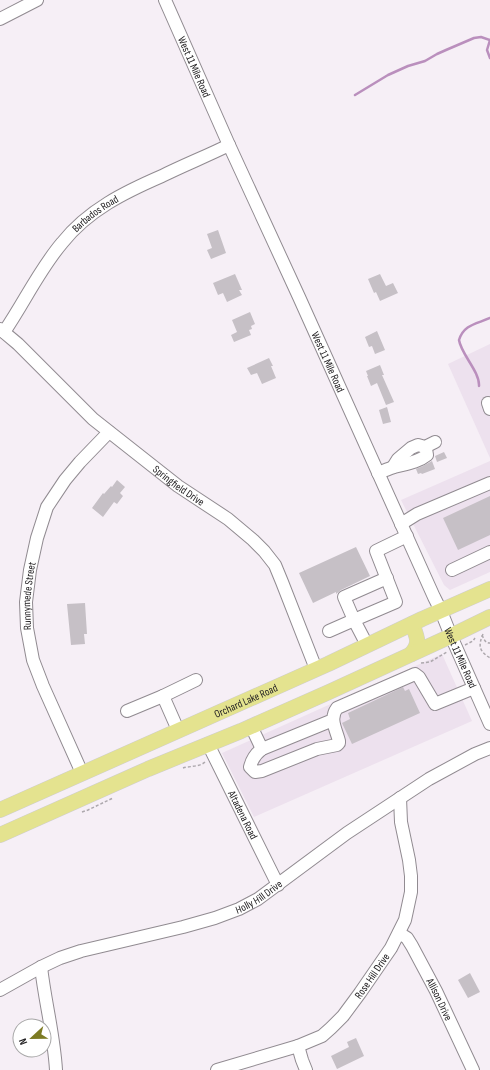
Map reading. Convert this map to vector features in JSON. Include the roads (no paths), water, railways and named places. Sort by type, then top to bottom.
[{"type":"main road","name":"Orchard Lake Road","points":[[0,810],[316,669],[485,591]]},
{"type":"main road","points":[[0,835],[148,769],[251,726],[451,636],[485,626],[477,616],[475,608],[476,601],[485,591]]},
{"type":"main road","points":[[411,654],[418,644],[418,639],[412,624]]},
{"type":"main road","points":[[199,721],[199,735],[208,744]]},
{"type":"main road","points":[[148,769],[158,760],[158,746],[154,741]]},
{"type":"street","points":[[0,19],[37,0]]},
{"type":"street","name":"West 11 Mile Road","points":[[165,0],[229,145],[441,611],[474,688],[486,707],[490,724]]},
{"type":"street","name":"Barbados Road","points":[[2,331],[44,266],[62,242],[81,222],[98,209],[127,192],[229,145]]},
{"type":"street","name":"Springfield Drive","points":[[2,331],[18,344],[88,414],[109,432],[178,486],[228,519],[264,551],[275,565],[316,669]]},
{"type":"street","name":"Runnymede Street","points":[[82,773],[33,660],[27,628],[26,602],[30,570],[37,538],[48,507],[65,480],[109,432]]},
{"type":"street","points":[[378,473],[393,467],[416,462],[427,455],[426,449],[430,444]]},
{"type":"street","points":[[401,524],[417,514],[490,483]]},
{"type":"street","points":[[329,631],[396,602],[376,551],[407,536]]},
{"type":"street","points":[[452,570],[490,552]]},
{"type":"street","points":[[367,645],[344,598],[387,578]]},
{"type":"street","points":[[333,720],[262,749],[252,760],[250,767],[255,772],[262,771],[317,749],[337,745],[339,741],[333,720],[334,713],[337,708],[415,674],[419,677],[435,704],[474,688]]},
{"type":"street","points":[[127,712],[196,680]]},
{"type":"street","points":[[163,696],[178,730]]},
{"type":"street","points":[[251,726],[262,749]]},
{"type":"street","name":"Altadena Road","points":[[208,744],[278,885]]},
{"type":"street","name":"Holly Hill Drive","points":[[0,990],[41,967],[80,951],[183,927],[215,918],[239,909],[278,885],[374,814],[449,767],[490,748]]},
{"type":"street","name":"Rose Hill Drive","points":[[217,1070],[298,1046],[322,1036],[343,1016],[391,948],[405,920],[412,892],[409,860],[401,822],[400,798]]},
{"type":"street","name":"Allison Drive","points":[[399,933],[407,938],[412,946],[442,1004],[473,1070]]},
{"type":"street","points":[[41,967],[44,993],[53,1041],[56,1070]]},
{"type":"street","points":[[298,1046],[306,1070]]},
{"type":"waterway","points":[[355,95],[388,75],[408,66],[425,61],[437,54],[474,38],[481,37],[490,40]]},
{"type":"waterway","points":[[490,40],[487,50],[490,58]]},
{"type":"waterway","points":[[479,386],[477,375],[463,351],[459,340],[461,335],[468,328],[476,323],[490,318]]}]
